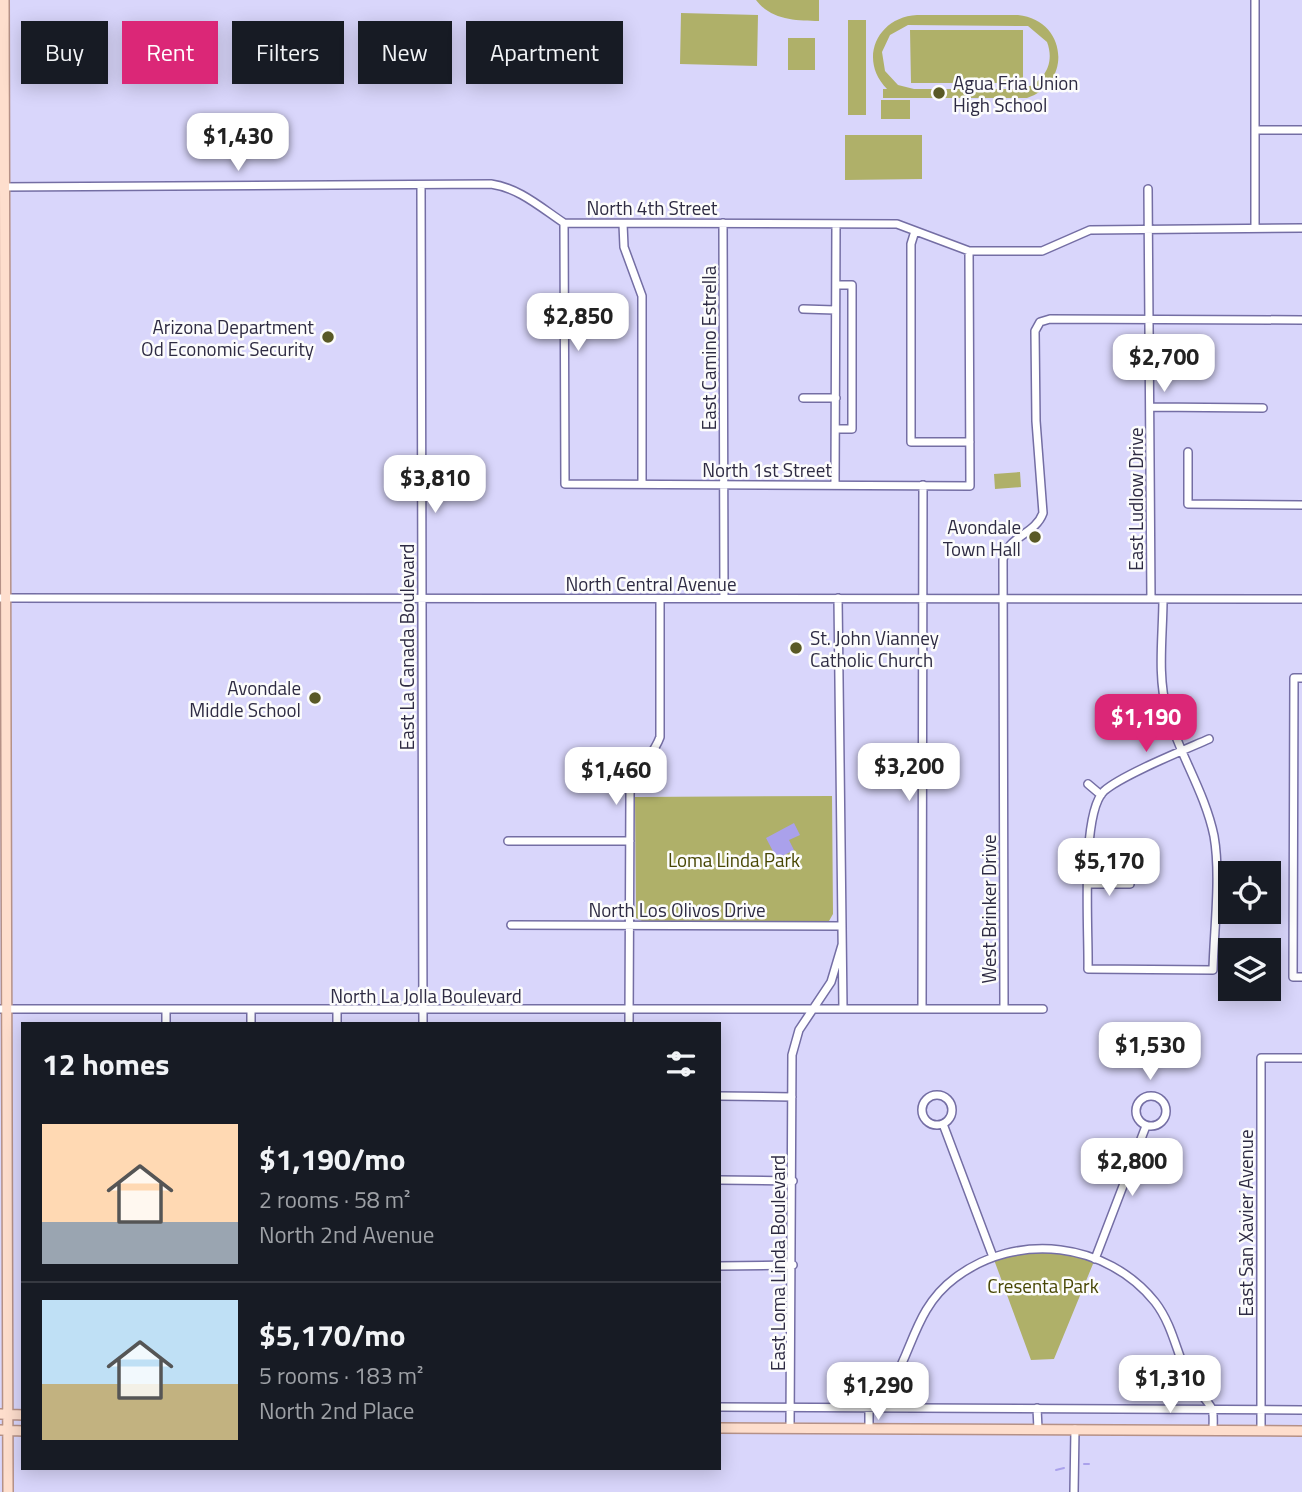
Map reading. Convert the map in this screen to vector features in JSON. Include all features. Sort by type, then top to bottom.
[{"type":"main road","points":[[4,0],[4,1430],[8,1492]]},
{"type":"main road","points":[[721,1428],[1302,1431]]},
{"type":"street","points":[[1255,0],[1255,229]]},
{"type":"street","points":[[1255,130],[1302,130]]},
{"type":"street","name":"East La Canada Boulevard","points":[[421,186],[423,1022]]},
{"type":"street","name":"North 4th Street","points":[[2,187],[507,186],[564,223],[897,224],[969,251],[1042,251],[1090,230],[1302,228]]},
{"type":"street","name":"East Ludlow Drive","points":[[1149,189],[1151,599]]},
{"type":"street","name":"North 1st Street","points":[[564,223],[565,484],[970,486],[970,442]]},
{"type":"street","name":"East Camino Estrella","points":[[723,223],[724,598]]},
{"type":"street","points":[[623,224],[624,247],[642,296],[642,484]]},
{"type":"street","points":[[835,485],[836,224]]},
{"type":"street","points":[[915,231],[911,244],[911,442],[970,442],[969,251]]},
{"type":"street","points":[[835,429],[852,429],[852,285],[836,285]]},
{"type":"street","points":[[803,309],[835,310]]},
{"type":"street","points":[[1149,318],[1302,320]]},
{"type":"street","name":"West Brinker Drive","points":[[1004,1009],[1003,598],[1006,550],[1037,525],[1043,513],[1036,421],[1035,331],[1040,322],[1149,318]]},
{"type":"street","points":[[803,398],[835,398]]},
{"type":"street","points":[[1150,407],[1263,408]]},
{"type":"street","points":[[1188,452],[1188,504],[1302,505]]},
{"type":"street","points":[[922,1008],[923,485]]},
{"type":"street","name":"North Central Avenue","points":[[2,598],[1302,599]]},
{"type":"street","points":[[838,598],[843,1008]]},
{"type":"street","points":[[629,1022],[631,785],[660,737],[660,599]]},
{"type":"street","points":[[1163,599],[1164,699],[1183,751],[1207,810],[1216,848],[1213,970],[1088,969],[1090,821],[1101,795],[1111,786],[1183,751],[1209,739]]},
{"type":"street","points":[[1298,678],[1298,902],[1293,977],[1302,977]]},
{"type":"street","points":[[1088,784],[1101,795]]},
{"type":"street","points":[[508,841],[629,841]]},
{"type":"street","points":[[1089,884],[1130,884]]},
{"type":"street","name":"North Los Olivos Drive","points":[[511,925],[842,926]]},
{"type":"street","name":"East Loma Linda Boulevard","points":[[790,1428],[793,1407],[793,1048],[799,1030],[831,982],[842,945]]},
{"type":"street","name":"North La Jolla Boulevard","points":[[4,1009],[1044,1009]]},
{"type":"street","points":[[166,1009],[166,1022]]},
{"type":"street","points":[[251,1010],[251,1022]]},
{"type":"street","points":[[337,1010],[337,1022]]},
{"type":"street","name":"East San Xavier Avenue","points":[[1261,1430],[1261,1058],[1302,1058]]},
{"type":"street","points":[[721,1096],[792,1097]]},
{"type":"street","points":[[1154,1096],[1165,1105],[1166,1115],[1156,1126],[1146,1126],[1136,1117],[1136,1107],[1141,1099],[1154,1096]]},
{"type":"street","points":[[930,1097],[944,1097],[951,1104],[950,1118],[943,1124],[934,1125],[924,1117],[924,1103],[930,1097]]},
{"type":"street","points":[[943,1124],[993,1257]]},
{"type":"street","points":[[1095,1259],[1146,1126]]},
{"type":"street","points":[[721,1180],[793,1181]]},
{"type":"street","points":[[869,1428],[869,1408],[888,1391],[919,1319],[942,1289],[966,1270],[993,1257],[1044,1248],[1067,1250],[1095,1259],[1126,1275],[1156,1303],[1172,1331],[1187,1375],[1212,1410],[1213,1430]]},
{"type":"street","points":[[721,1266],[793,1265]]},
{"type":"street","points":[[721,1407],[1302,1410]]},
{"type":"street","points":[[1037,1408],[1038,1429]]},
{"type":"street","points":[[1074,1492],[1075,1429]]},
{"type":"green space","points":[[756,0],[819,0],[819,21],[793,20],[776,15]]},
{"type":"green space","points":[[681,13],[758,15],[757,66],[680,64]]},
{"type":"green space","points":[[917,15],[1018,15],[1034,19],[1047,28],[1055,40],[1057,66],[1052,79],[1042,90],[1027,98],[883,98],[883,89],[887,89],[878,78],[873,53],[882,32],[891,23]],"holes":[[[908,25],[1028,26],[1047,42],[1050,57],[1042,77],[1023,89],[914,89],[898,85],[885,71],[882,52],[890,35]]]},
{"type":"green space","points":[[848,20],[866,20],[866,115],[848,115]]},
{"type":"green space","points":[[910,30],[1023,30],[1023,83],[911,83]]},
{"type":"green space","points":[[788,38],[815,38],[815,70],[788,70]]},
{"type":"green space","points":[[881,100],[910,100],[910,119],[881,119]]},
{"type":"green space","points":[[845,135],[922,135],[922,179],[845,180]]},
{"type":"green space","points":[[1020,472],[1021,487],[995,489],[994,474]]},
{"type":"green space","name":"Loma Linda Park","points":[[832,796],[833,914],[829,921],[642,921],[636,918],[635,797]]},
{"type":"green space","name":"Cresenta Park","points":[[1037,1248],[1095,1259],[1054,1359],[1031,1360],[993,1257]]},
{"type":"shaded area","points":[[794,823],[800,835],[789,840],[794,850],[777,859],[766,838]]},
{"type":"waterway","points":[[1084,1464],[1089,1464]]},
{"type":"waterway","points":[[1056,1470],[1064,1468]]},
{"type":"place","name":"Agua Fria Union High School","points":[[939,93]]},
{"type":"place","name":"Arizona Department Od Economic Security","points":[[328,337]]},
{"type":"place","name":"Avondale Town Hall","points":[[1035,537]]},
{"type":"place","name":"St. John Vianney Catholic Church","points":[[796,648]]},
{"type":"place","name":"Avondale Middle School","points":[[315,698]]}]
